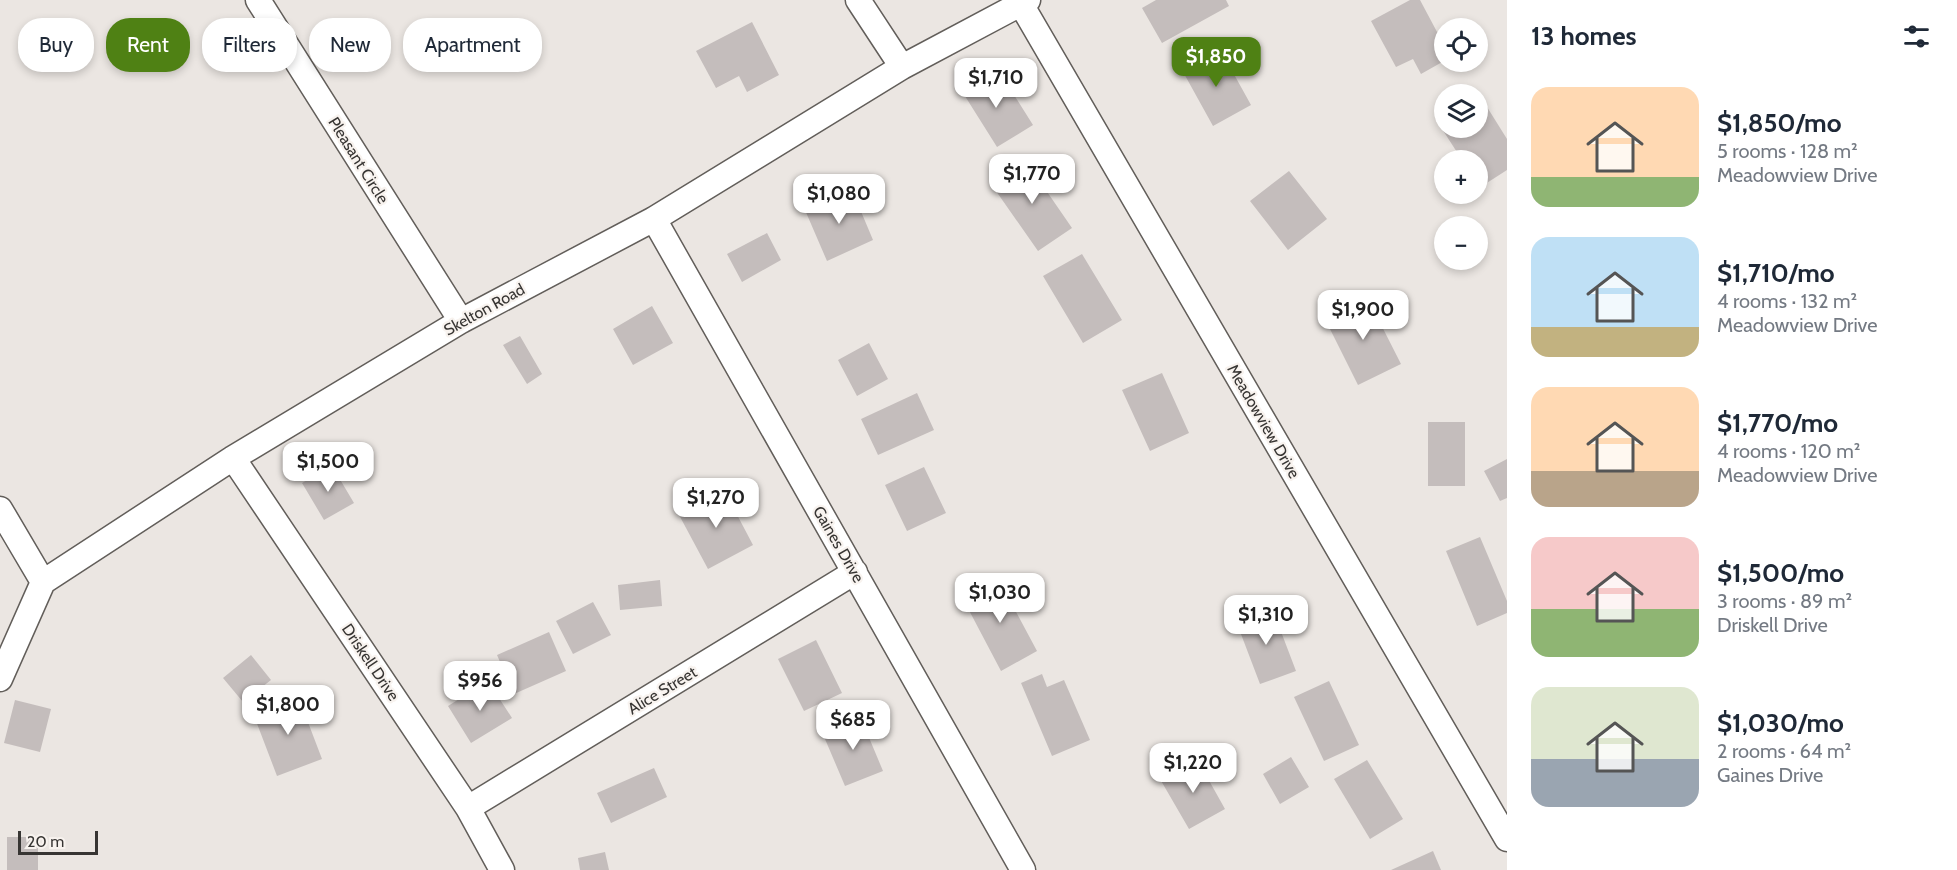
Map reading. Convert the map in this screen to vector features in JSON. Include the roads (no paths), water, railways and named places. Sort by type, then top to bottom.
[{"type":"street","name":"Pleasant Circle","points":[[258,0],[461,321]]},
{"type":"street","points":[[858,0],[902,67]]},
{"type":"street","name":"Skelton Road","points":[[43,582],[233,458],[461,321],[654,219],[902,67],[1024,2]]},
{"type":"street","name":"Meadowview Drive","points":[[1024,2],[1507,839]]},
{"type":"street","name":"Gaines Drive","points":[[654,219],[1023,870]]},
{"type":"street","name":"Driskell Drive","points":[[233,458],[468,807],[502,870]]},
{"type":"street","points":[[0,509],[43,582],[0,679]]},
{"type":"street","name":"Alice Street","points":[[468,807],[855,572]]}]
